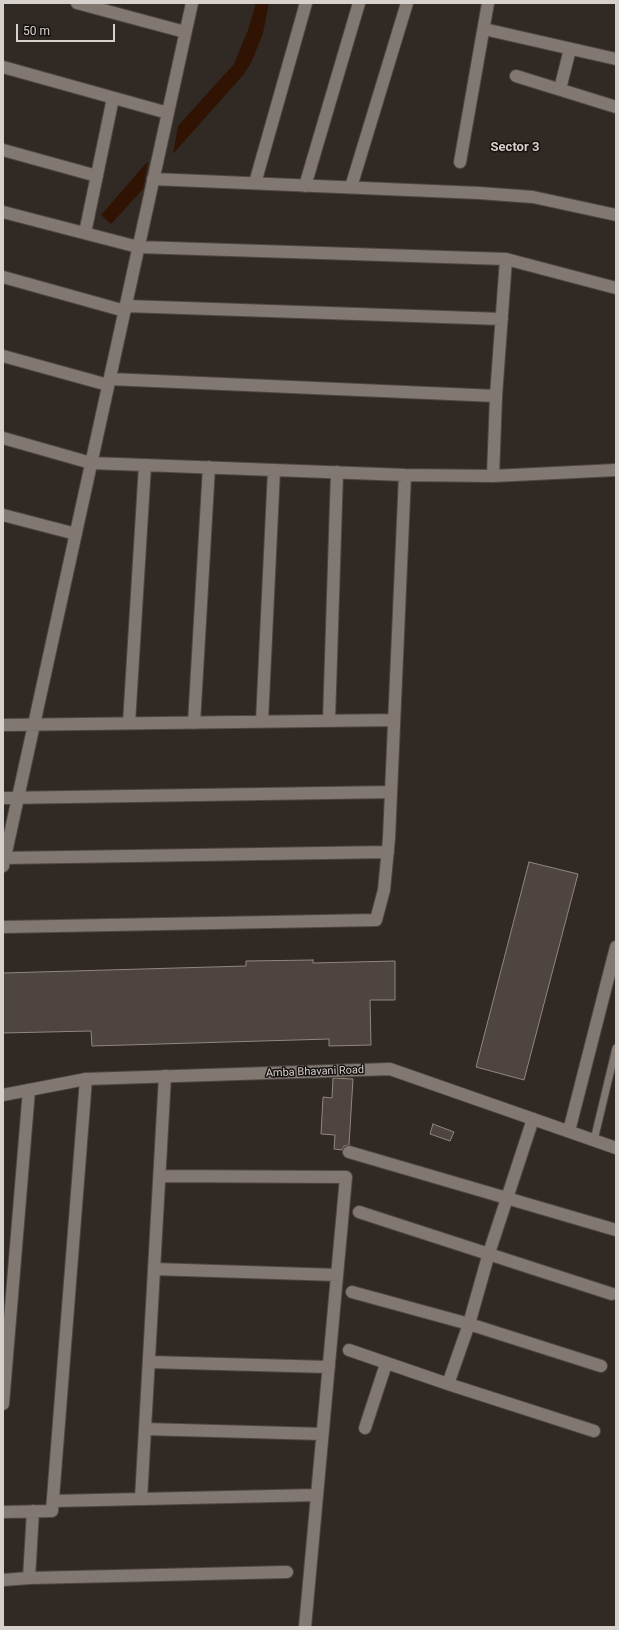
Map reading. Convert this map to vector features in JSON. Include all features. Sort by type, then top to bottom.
[{"type":"street","points":[[77,3],[185,32]]},
{"type":"street","points":[[192,3],[4,861],[388,852]]},
{"type":"street","points":[[255,184],[306,3]]},
{"type":"street","points":[[305,186],[359,3]]},
{"type":"street","points":[[351,188],[407,3]]},
{"type":"street","points":[[460,162],[488,3]]},
{"type":"street","points":[[484,29],[616,59]]},
{"type":"street","points":[[560,89],[570,49]]},
{"type":"street","points":[[3,67],[168,113]]},
{"type":"street","points":[[516,76],[616,107]]},
{"type":"street","points":[[85,233],[114,98]]},
{"type":"street","points":[[3,150],[97,176]]},
{"type":"street","points":[[153,179],[533,196],[616,215]]},
{"type":"street","points":[[3,212],[138,247],[506,259],[616,288]]},
{"type":"street","points":[[493,476],[496,396],[506,259]]},
{"type":"street","points":[[3,277],[125,308],[502,319]]},
{"type":"street","points":[[3,356],[109,382],[496,396]]},
{"type":"street","points":[[3,438],[91,463],[405,475],[493,476],[616,470]]},
{"type":"street","points":[[129,723],[145,465]]},
{"type":"street","points":[[194,722],[209,467]]},
{"type":"street","points":[[262,721],[274,470]]},
{"type":"street","points":[[329,720],[337,472]]},
{"type":"street","points":[[3,927],[376,920],[384,890],[388,852],[405,475]]},
{"type":"street","points":[[3,515],[76,534]]},
{"type":"street","points":[[3,725],[394,720]]},
{"type":"street","points":[[3,798],[391,792]]},
{"type":"street","points":[[569,1131],[616,946]]},
{"type":"street","name":"Amba Bhavani Road","points":[[3,1095],[86,1079],[390,1069],[616,1148]]},
{"type":"street","points":[[141,1499],[165,1076]]},
{"type":"street","points":[[3,1512],[52,1511],[86,1079]]},
{"type":"street","points":[[3,1404],[28,1090]]},
{"type":"street","points":[[448,1384],[469,1324],[489,1253],[533,1119]]},
{"type":"street","points":[[349,1152],[616,1230]]},
{"type":"street","points":[[160,1176],[346,1177],[305,1627]]},
{"type":"street","points":[[359,1212],[612,1294]]},
{"type":"street","points":[[154,1269],[337,1274]]},
{"type":"street","points":[[352,1292],[469,1324],[602,1366]]},
{"type":"street","points":[[349,1350],[386,1364],[594,1431]]},
{"type":"street","points":[[149,1362],[329,1367]]},
{"type":"street","points":[[365,1428],[386,1364]]},
{"type":"street","points":[[145,1429],[322,1434]]},
{"type":"street","points":[[53,1501],[317,1495]]},
{"type":"street","points":[[29,1578],[33,1512]]},
{"type":"street","points":[[3,1580],[29,1578],[287,1572]]},
{"type":"lane","points":[[594,1140],[616,1048]]},
{"type":"shaded area","points":[[256,3],[269,3],[263,33],[252,61],[244,74],[173,154],[178,126],[234,64],[248,30]]},
{"type":"shaded area","points":[[148,161],[143,189],[111,224],[101,215]]},
{"type":"building","points":[[529,862],[578,874],[524,1080],[476,1067]]},
{"type":"building","points":[[313,960],[313,963],[395,961],[395,1000],[370,1000],[371,1045],[329,1046],[329,1039],[92,1046],[91,1031],[3,1033],[3,973],[246,966],[246,961]]},
{"type":"building","points":[[333,1078],[353,1079],[349,1145],[344,1146],[342,1150],[334,1149],[335,1135],[321,1134],[323,1097],[332,1098]]},
{"type":"building","points":[[433,1124],[454,1132],[450,1141],[430,1134]]},
{"type":"district","name":"Sector 3","points":[[515,148]]}]
